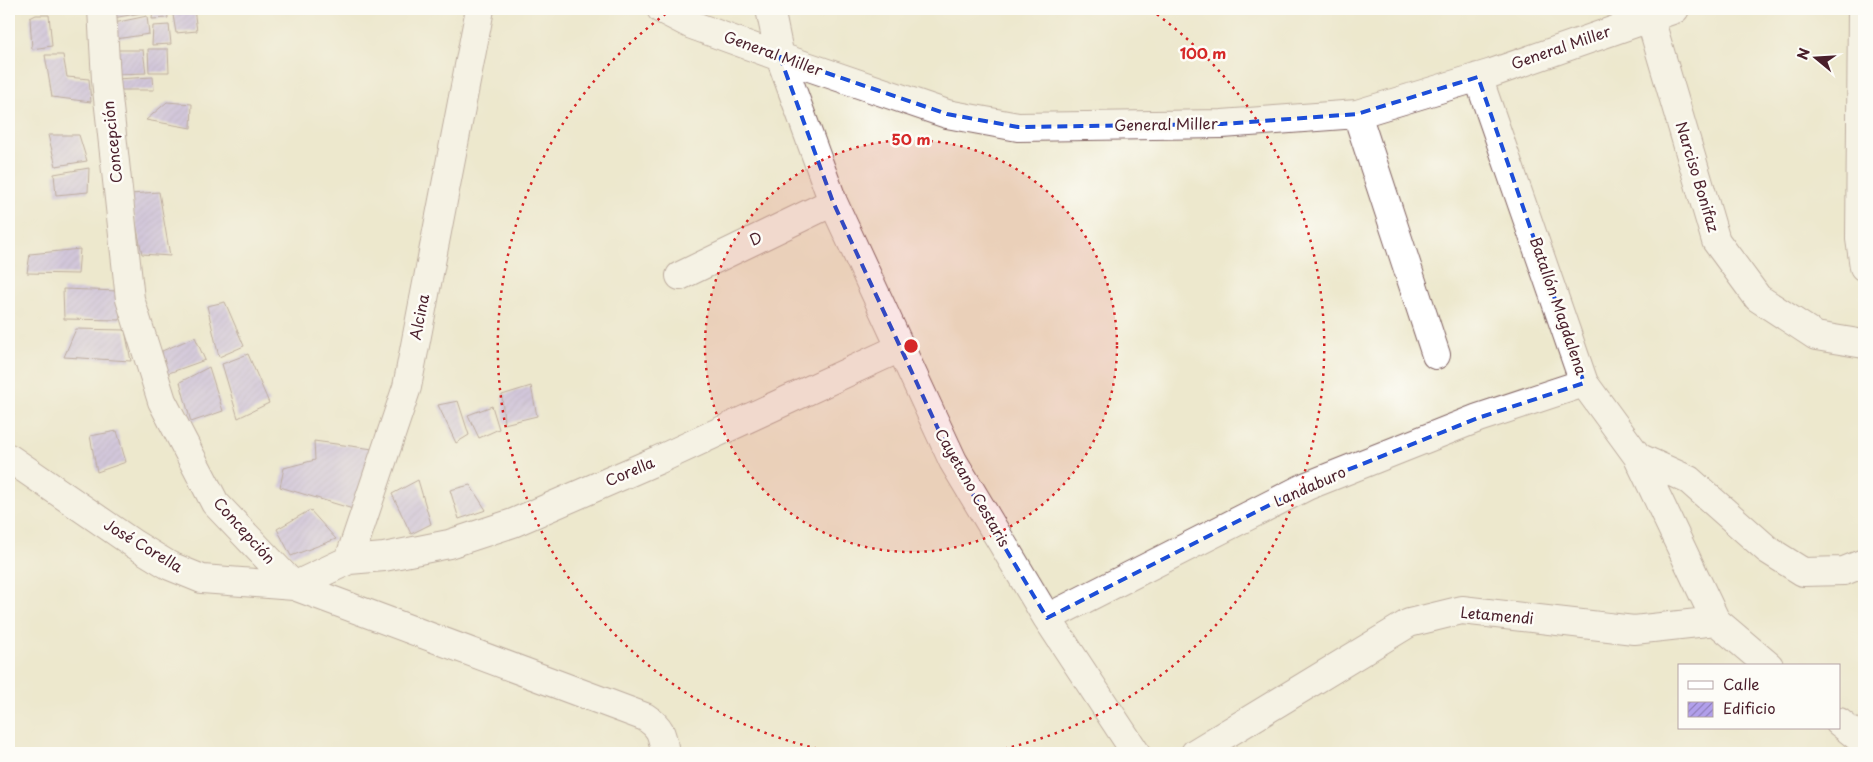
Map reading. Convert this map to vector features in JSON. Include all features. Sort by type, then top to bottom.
[{"type":"street","name":"Concepción","points":[[102,9],[106,80],[130,299],[162,401],[215,503],[294,586],[645,717],[655,723],[662,733],[665,753]]},
{"type":"street","name":"Alcina","points":[[349,560],[407,387],[480,9]]},
{"type":"street","name":"General Miller","points":[[661,9],[692,25],[947,114],[1018,127],[1222,124],[1356,114],[1478,77],[1675,9]]},
{"type":"street","name":"Cayetano Cestaris","points":[[770,9],[780,57],[833,202],[953,461],[1047,618],[1136,753]]},
{"type":"street","points":[[1862,9],[1860,239],[1864,267]]},
{"type":"street","name":"Narciso Bonifaz","points":[[1650,18],[1716,241],[1758,298],[1816,336],[1864,344]]},
{"type":"street","name":"Batallón Magdalena","points":[[1478,77],[1584,383],[1638,457],[1716,622],[1767,664]]},
{"type":"street","points":[[1356,114],[1436,355]]},
{"type":"street","name":"D","points":[[680,276],[833,202]]},
{"type":"street","name":"Corella","points":[[349,560],[384,557],[449,544],[513,522],[658,460],[900,348]]},
{"type":"street","name":"Landaburo","points":[[1047,618],[1307,486],[1478,418],[1584,383]]},
{"type":"street","points":[[1638,457],[1689,480],[1768,550],[1803,572],[1844,572],[1864,563]]},
{"type":"street","name":"José Corella","points":[[9,458],[134,544],[170,566],[202,579],[294,586]]},
{"type":"street","points":[[294,586],[349,560]]},
{"type":"street","name":"Letamendi","points":[[1195,753],[1409,622],[1462,610],[1634,630],[1716,622]]},
{"type":"street","points":[[1840,723],[1864,742]]},
{"type":"highlighted area","points":[[780,57],[947,114],[1018,127],[1222,124],[1357,114],[1478,77],[1584,383],[1478,418],[1307,486],[1047,618],[953,461],[833,202]]},
{"type":"building","points":[[113,9],[147,9],[147,12],[113,18]]},
{"type":"building","points":[[153,9],[167,9],[168,18],[152,19]]},
{"type":"building","points":[[172,9],[194,9],[197,31],[176,33]]},
{"type":"building","points":[[36,15],[49,15],[52,46],[32,49],[30,18]]},
{"type":"building","points":[[147,16],[149,34],[116,39],[114,23]]},
{"type":"building","points":[[169,25],[171,44],[152,45],[153,26]]},
{"type":"building","points":[[148,49],[168,49],[169,72],[149,72]]},
{"type":"building","points":[[114,50],[143,50],[146,73],[116,74]]},
{"type":"building","points":[[45,55],[63,55],[67,77],[89,79],[91,102],[52,97]]},
{"type":"building","points":[[153,77],[154,90],[116,90],[115,79]]},
{"type":"building","points":[[167,102],[192,104],[191,128],[146,120]]},
{"type":"building","points":[[48,135],[79,135],[87,161],[56,166]]},
{"type":"building","points":[[89,168],[88,192],[56,195],[54,174]]},
{"type":"building","points":[[159,192],[170,256],[142,254],[130,194]]},
{"type":"building","points":[[80,249],[78,274],[27,273],[30,254]]},
{"type":"building","points":[[63,289],[119,291],[120,320],[64,319]]},
{"type":"building","points":[[225,302],[244,346],[219,357],[207,306]]},
{"type":"building","points":[[76,329],[125,330],[131,361],[64,357]]},
{"type":"building","points":[[195,337],[205,360],[166,374],[162,351]]},
{"type":"building","points":[[248,354],[269,403],[238,418],[222,364]]},
{"type":"building","points":[[209,367],[223,411],[191,422],[180,382]]},
{"type":"building","points":[[531,386],[537,416],[504,424],[502,395]]},
{"type":"building","points":[[458,401],[469,435],[456,443],[438,405]]},
{"type":"building","points":[[492,406],[499,429],[479,438],[468,415]]},
{"type":"building","points":[[117,431],[126,462],[97,472],[90,436]]},
{"type":"building","points":[[314,441],[373,449],[353,509],[280,487],[284,468],[315,460]]},
{"type":"building","points":[[418,480],[431,524],[411,534],[392,494]]},
{"type":"building","points":[[470,485],[486,510],[459,519],[450,490]]},
{"type":"building","points":[[310,510],[336,539],[291,556],[277,529]]}]
